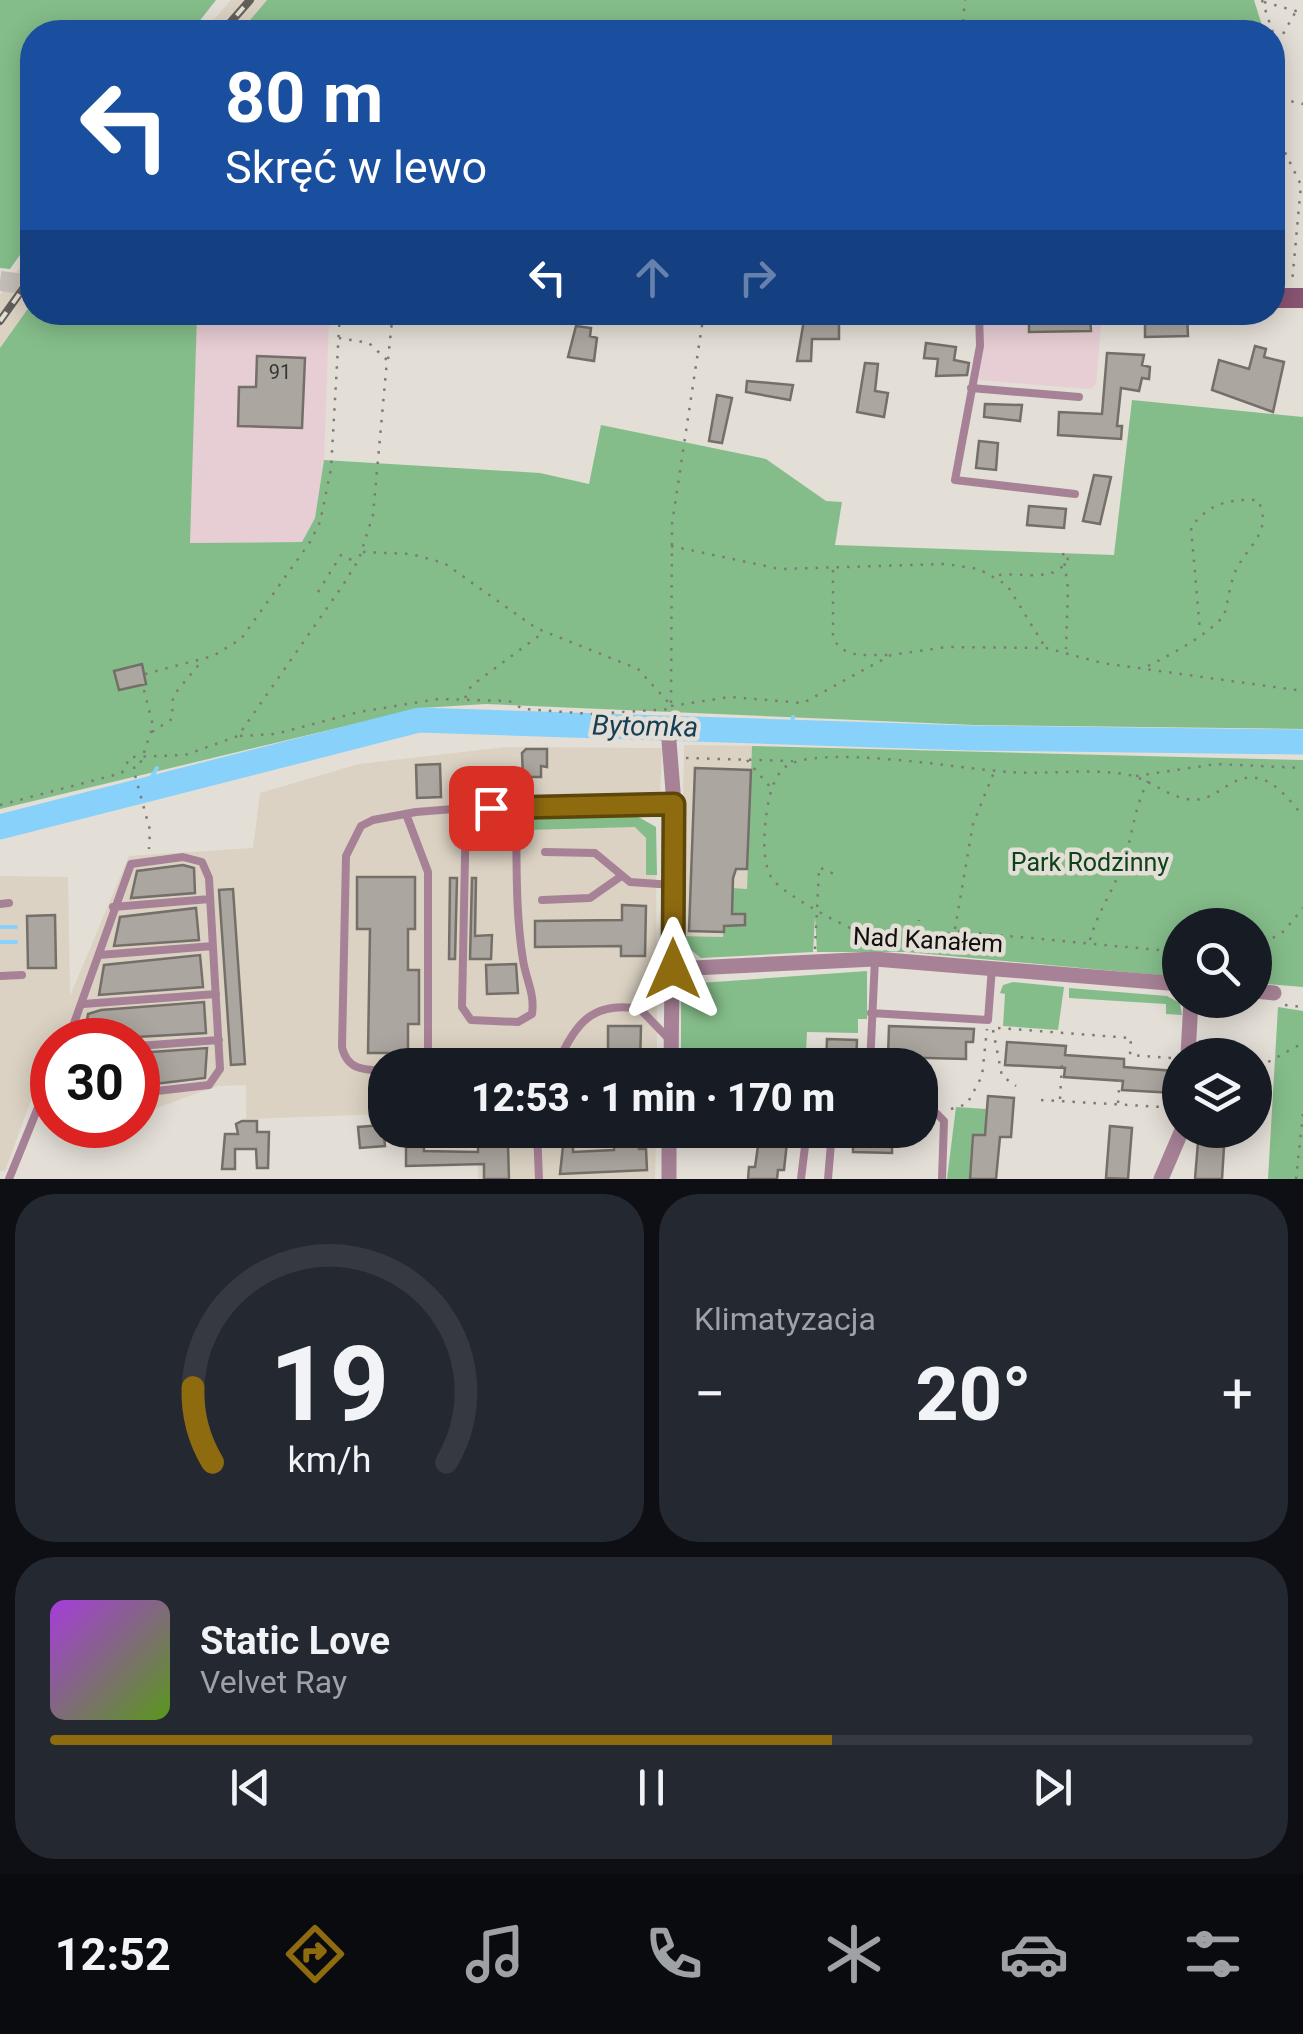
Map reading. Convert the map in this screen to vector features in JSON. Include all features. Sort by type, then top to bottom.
[{"type":"street","points":[[669,740],[674,804],[671,1048]]},
{"type":"street","name":"Nad Kanałem","points":[[673,969],[875,959],[1162,982]]},
{"type":"street","points":[[669,1179],[670,1148]]},
{"type":"street","points":[[1161,1179],[1174,1148]]},
{"type":"lane","points":[[979,325],[980,346],[955,480],[1075,494]]},
{"type":"lane","points":[[971,388],[1079,397]]},
{"type":"lane","points":[[368,1068],[344,1060],[342,1047],[346,856],[362,826],[406,814],[466,808],[674,804]]},
{"type":"lane","points":[[466,808],[462,1007],[471,1020],[500,1022],[527,1020],[534,1004],[523,964],[518,914],[516,807]]},
{"type":"lane","points":[[406,814],[428,872],[428,1048]]},
{"type":"lane","points":[[545,852],[594,853],[620,877],[640,885],[673,885]]},
{"type":"lane","points":[[77,1018],[132,864],[184,857],[202,862],[210,899],[220,1069],[209,1085],[160,1091]]},
{"type":"lane","points":[[542,900],[590,898],[620,877]]},
{"type":"lane","points":[[114,907],[210,899]]},
{"type":"lane","points":[[99,955],[213,946]]},
{"type":"lane","points":[[870,1048],[875,959]]},
{"type":"lane","points":[[871,1013],[989,1025],[992,968]]},
{"type":"lane","points":[[0,976],[22,975]]},
{"type":"lane","points":[[83,1004],[216,994]]},
{"type":"lane","points":[[566,1048],[579,1022],[608,1007],[640,1009],[671,1041]]},
{"type":"lane","points":[[160,1044],[220,1040]]},
{"type":"lane","points":[[938,1115],[942,1116],[946,1138],[942,1179]]},
{"type":"lane","points":[[10,1179],[30,1129]]},
{"type":"lane","points":[[538,1148],[539,1179]]},
{"type":"lane","points":[[802,1179],[805,1148]]},
{"type":"lane","points":[[828,1179],[831,1148]]},
{"type":"path","points":[[1262,1],[1303,13]]},
{"type":"path","points":[[1285,31],[1296,11]]},
{"type":"path","points":[[1285,152],[1302,185],[1289,295]]},
{"type":"path","points":[[145,674],[228,649],[257,621],[320,522],[336,430],[340,325]]},
{"type":"path","points":[[238,736],[362,552],[377,490],[392,325]]},
{"type":"path","points":[[671,707],[670,546],[702,325]]},
{"type":"path","points":[[340,338],[369,344],[388,360]]},
{"type":"path","points":[[1147,667],[1192,643],[1200,631],[1224,616],[1236,570],[1258,543],[1264,513],[1258,500],[1218,503],[1204,510],[1192,527],[1200,631]]},
{"type":"path","points":[[670,546],[737,563],[833,570],[946,564],[995,575],[1053,575],[1066,565],[1070,553]]},
{"type":"path","points":[[362,552],[411,554],[444,563],[488,597],[546,632],[632,665],[671,707]]},
{"type":"path","points":[[1063,553],[1066,651]]},
{"type":"path","points":[[318,592],[341,555],[356,563]]},
{"type":"path","points":[[833,570],[833,638],[838,647],[856,655],[891,655],[946,647],[1046,648],[1089,660],[1303,691]]},
{"type":"path","points":[[995,575],[1008,586],[1046,648]]},
{"type":"path","points":[[465,700],[470,686],[532,637],[546,632]]},
{"type":"path","points":[[0,805],[122,773],[130,757],[185,755],[238,736],[275,734],[403,702],[509,701],[523,709],[592,714],[730,697],[803,702],[891,655]]},
{"type":"path","points":[[151,733],[172,719],[173,696],[203,659]]},
{"type":"path","points":[[144,690],[151,733],[138,767],[134,768],[146,818],[148,859]]},
{"type":"path","points":[[670,758],[887,760],[995,771],[1073,770],[1135,776],[1216,764],[1303,768]]},
{"type":"path","points":[[746,760],[772,789]]},
{"type":"path","points":[[795,761],[780,772],[772,789],[766,823],[768,870],[780,888],[877,940],[918,944],[955,931],[1162,950]]},
{"type":"path","points":[[955,931],[974,824],[995,771]]},
{"type":"path","points":[[1135,776],[1180,798],[1198,800],[1214,798],[1244,778],[1258,778],[1272,785],[1303,816]]},
{"type":"path","points":[[1089,942],[1100,904],[1122,868],[1134,811],[1148,781]]},
{"type":"path","points":[[814,960],[820,869],[836,875]]},
{"type":"path","points":[[1272,938],[1303,908]]},
{"type":"path","points":[[918,944],[919,920]]},
{"type":"path","points":[[1274,993],[1285,1005],[1303,1007]]},
{"type":"path","points":[[989,1025],[1131,1038],[1130,1055],[1162,1057]]},
{"type":"path","points":[[989,1025],[1002,1076],[1016,1086]]},
{"type":"path","points":[[942,1116],[958,1104],[967,1104],[982,1076],[989,1025]]},
{"type":"path","points":[[1272,1060],[1303,1043]]},
{"type":"path","points":[[1060,1100],[1062,1063]]},
{"type":"path","points":[[1118,1104],[1120,1076]]},
{"type":"path","points":[[1041,1100],[1162,1107]]},
{"type":"path","points":[[1296,1179],[1303,1114]]},
{"type":"shaded area","points":[[231,0],[267,0],[250,20],[214,20]]},
{"type":"shaded area","points":[[20,268],[20,320],[0,348],[0,295]]},
{"type":"shaded area","points":[[197,325],[329,325],[324,460],[315,518],[302,542],[189,543]]},
{"type":"shaded area","points":[[985,325],[1101,325],[1096,384],[1091,389],[979,380]]},
{"type":"shaded area","points":[[684,745],[752,746],[747,889],[725,902],[723,937],[681,936]]},
{"type":"shaded area","points":[[506,747],[662,748],[660,798],[639,797],[637,817],[656,838],[657,1048],[368,1048],[368,1115],[246,1119],[246,1085],[218,1086],[160,1107],[160,1018],[30,1018],[30,1103],[5,1171],[0,1171],[0,876],[68,877],[70,996],[129,856],[253,848],[260,793],[359,764]]},
{"type":"shaded area","points":[[478,1148],[656,1148],[655,1179],[478,1179]]},
{"type":"green space","points":[[0,0],[216,0],[200,20],[20,20],[20,255],[10,269],[0,268]]},
{"type":"green space","points":[[267,0],[1254,0],[1260,20],[250,20]]},
{"type":"green space","points":[[20,320],[20,325],[197,325],[190,543],[302,542],[315,518],[324,460],[540,473],[589,484],[601,425],[766,459],[826,501],[842,502],[835,545],[1114,555],[1132,400],[1303,417],[1303,729],[974,725],[486,704],[421,708],[0,809],[0,348]]},
{"type":"green space","name":"Park Rodzinny","points":[[752,746],[1303,760],[1303,987],[1272,984],[1272,908],[1162,908],[1162,975],[906,952],[817,952],[815,917],[813,952],[701,958],[686,946],[681,936],[723,937],[725,902],[732,888],[747,889]]},
{"type":"green space","points":[[635,815],[656,827],[657,875],[646,875],[646,838],[635,827],[527,830],[526,818]]},
{"type":"green space","points":[[867,971],[867,1019],[858,1019],[858,1033],[807,1032],[806,1048],[681,1048],[681,998],[688,997],[700,983]]},
{"type":"green space","points":[[1013,982],[1064,987],[1058,1030],[1003,1026],[1005,994],[1000,993],[1003,985]]},
{"type":"green space","points":[[1069,988],[1162,996],[1162,1004],[1069,998]]},
{"type":"green space","points":[[1278,1007],[1303,1011],[1303,1179],[1268,1179]]},
{"type":"green space","points":[[956,1107],[986,1109],[985,1134],[972,1134],[969,1179],[947,1179]]},
{"type":"building","points":[[803,325],[839,325],[839,339],[812,339],[811,361],[797,361]]},
{"type":"building","points":[[1029,325],[1091,325],[1091,331],[1029,332]]},
{"type":"building","points":[[1145,325],[1188,325],[1188,336],[1145,337]]},
{"type":"building","points":[[576,326],[591,328],[590,336],[597,338],[594,361],[568,357]]},
{"type":"building","points":[[926,343],[956,347],[954,360],[969,363],[967,375],[936,376],[938,359],[924,358]]},
{"type":"building","points":[[1255,346],[1266,349],[1264,357],[1284,362],[1273,412],[1212,390],[1219,360],[1249,369]]},
{"type":"building","points":[[1107,353],[1144,355],[1142,365],[1150,367],[1149,379],[1142,378],[1139,391],[1121,388],[1117,426],[1122,426],[1121,439],[1058,435],[1059,412],[1102,414]]},
{"type":"building","points":[[257,356],[305,358],[302,428],[238,426],[239,387],[256,387]]},
{"type":"building","points":[[865,363],[878,364],[875,391],[888,393],[884,417],[857,412]]},
{"type":"building","points":[[747,381],[793,385],[790,400],[746,392]]},
{"type":"building","points":[[717,395],[732,398],[722,443],[709,441]]},
{"type":"building","points":[[985,404],[1022,405],[1020,421],[984,417]]},
{"type":"building","points":[[979,441],[998,443],[996,470],[976,468]]},
{"type":"building","points":[[1094,475],[1111,477],[1100,524],[1083,521]]},
{"type":"building","points":[[1029,506],[1066,509],[1064,528],[1027,525]]},
{"type":"building","points":[[142,664],[146,684],[119,690],[114,671]]},
{"type":"building","points":[[526,749],[547,749],[547,767],[541,766],[541,777],[523,777],[522,753]]},
{"type":"building","points":[[440,764],[441,797],[417,798],[416,765]]},
{"type":"building","points":[[695,768],[751,770],[747,869],[736,869],[733,878],[732,914],[745,914],[745,925],[724,926],[724,932],[689,931]]},
{"type":"building","points":[[183,865],[194,868],[195,893],[131,898],[137,871]]},
{"type":"building","points":[[357,877],[415,877],[415,929],[408,929],[408,970],[419,970],[419,1024],[408,1024],[408,1048],[368,1048],[370,929],[357,929]]},
{"type":"building","points":[[450,878],[457,878],[455,959],[449,959]]},
{"type":"building","points":[[472,878],[476,878],[475,936],[492,935],[491,959],[470,959]]},
{"type":"building","points":[[233,889],[245,1064],[231,1065],[219,890]]},
{"type":"building","points":[[622,905],[646,906],[645,956],[621,956],[621,946],[535,947],[535,921],[622,920]]},
{"type":"building","points":[[196,908],[199,940],[114,946],[120,917]]},
{"type":"building","points":[[55,915],[56,968],[28,968],[27,916]]},
{"type":"building","points":[[200,955],[203,987],[99,995],[104,965]]},
{"type":"building","points":[[516,964],[518,993],[487,994],[486,965]]},
{"type":"building","points":[[204,1002],[206,1033],[160,1036],[160,1018],[87,1018],[88,1014]]},
{"type":"building","points":[[608,1026],[641,1026],[640,1048],[608,1048]]},
{"type":"building","points":[[889,1026],[974,1029],[973,1042],[966,1042],[966,1059],[938,1058],[938,1048],[888,1048]]},
{"type":"building","points":[[827,1039],[857,1040],[857,1048],[827,1048]]},
{"type":"building","points":[[1007,1042],[1066,1046],[1065,1055],[1124,1059],[1124,1067],[1162,1070],[1162,1092],[1122,1090],[1123,1081],[1064,1077],[1065,1068],[1005,1065]]},
{"type":"building","points":[[207,1048],[205,1078],[160,1083],[160,1051]]},
{"type":"building","points":[[988,1096],[1014,1098],[1011,1137],[1000,1137],[996,1179],[970,1179],[973,1135],[985,1135]]},
{"type":"building","points":[[257,1121],[257,1132],[269,1132],[268,1168],[257,1168],[256,1149],[235,1149],[235,1169],[222,1169],[225,1134],[238,1134],[236,1124]]},
{"type":"building","points":[[368,1126],[368,1147],[360,1148],[358,1127]]},
{"type":"building","points":[[1110,1126],[1132,1128],[1128,1179],[1106,1178]]},
{"type":"building","points":[[406,1148],[478,1152],[478,1148],[508,1148],[509,1179],[484,1179],[484,1164],[406,1166]]},
{"type":"building","points":[[563,1148],[573,1148],[573,1152],[646,1149],[647,1170],[560,1174]]},
{"type":"building","points":[[758,1148],[786,1148],[784,1170],[778,1170],[777,1179],[748,1179],[749,1167],[755,1167]]},
{"type":"building","points":[[853,1148],[892,1148],[892,1153],[853,1152]]},
{"type":"building","points":[[1198,1148],[1224,1148],[1222,1179],[1195,1179]]},
{"type":"waterway","points":[[791,731],[793,717]]},
{"type":"waterway","name":"Bytomka","points":[[0,827],[419,720],[970,738],[1303,742]]},
{"type":"waterway","points":[[144,789],[157,768]]},
{"type":"waterway","points":[[0,927],[16,927]]},
{"type":"waterway","points":[[0,942],[16,942]]},
{"type":"tunnel","points":[[0,281],[20,284]]},
{"type":"railway","points":[[232,20],[250,0]]},
{"type":"railway","points":[[0,321],[20,293]]},
{"type":"route","points":[[491,808],[674,804],[673,969]]}]
